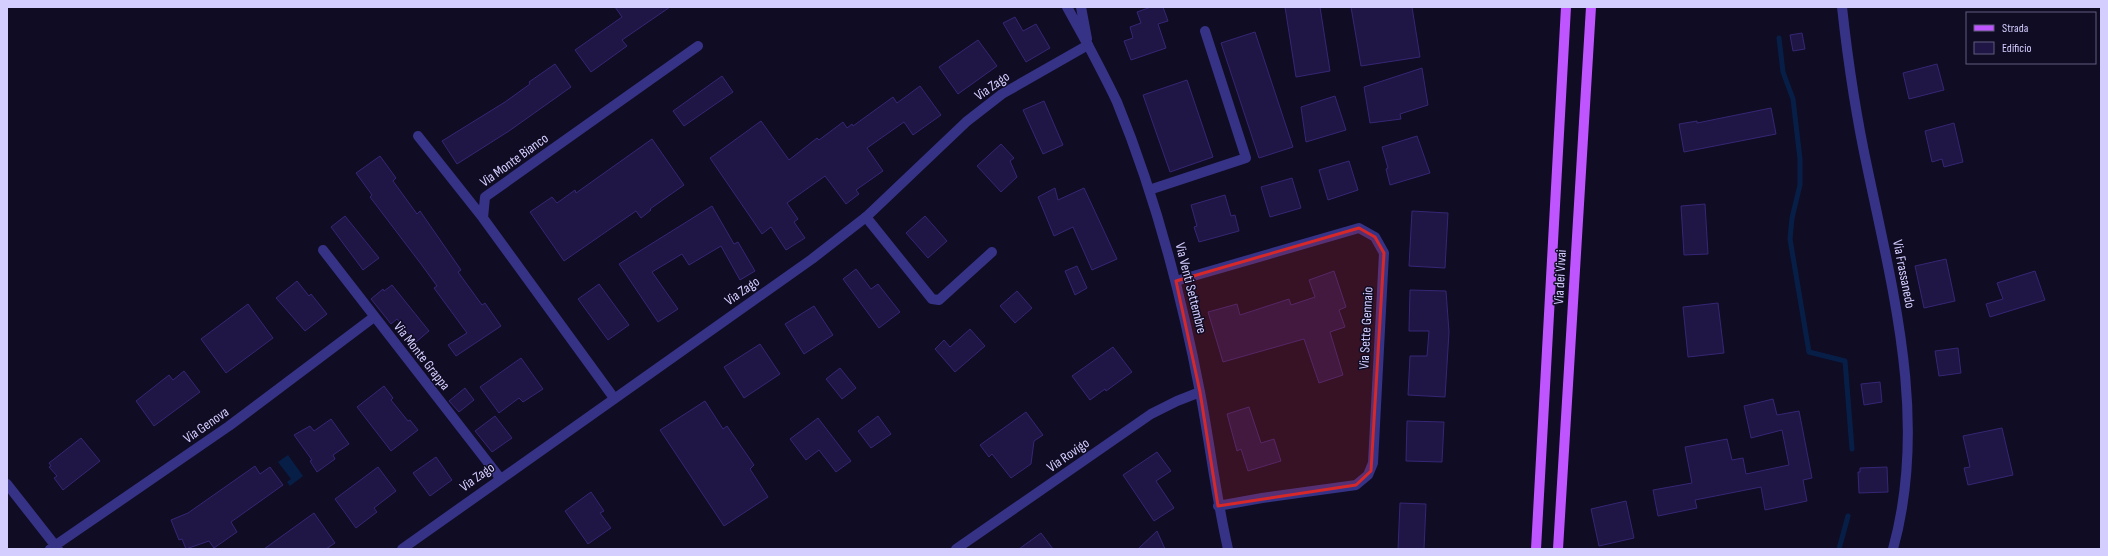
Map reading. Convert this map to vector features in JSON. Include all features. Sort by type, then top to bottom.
[{"type":"main road","name":"Via dei Vivai","points":[[1536,549],[1566,7]]},
{"type":"main road","name":"Via dei Vivai","points":[[1558,549],[1591,7]]},
{"type":"street","points":[[1067,7],[1088,45]]},
{"type":"street","points":[[1081,7],[1088,45]]},
{"type":"street","name":"Via Frassanedo","points":[[1842,7],[1850,76],[1903,344],[1908,407],[1906,478],[1893,549]]},
{"type":"street","points":[[1149,190],[1246,158],[1205,31]]},
{"type":"street","name":"Via Venti Settembre","points":[[1088,45],[1116,101],[1149,190],[1176,281],[1200,392],[1218,506],[1228,549]]},
{"type":"street","name":"Via Zago","points":[[402,549],[500,478],[812,260],[866,217],[966,122],[1002,94],[1088,45]]},
{"type":"street","name":"Via Monte Bianco","points":[[483,218],[484,197],[698,46]]},
{"type":"street","points":[[418,136],[483,218],[614,398]]},
{"type":"street","points":[[866,217],[932,299],[940,300],[992,252]]},
{"type":"street","name":"Via Sette Gennaio","points":[[1176,281],[1359,228],[1375,237],[1384,253],[1373,463],[1371,471],[1356,485],[1262,498],[1218,506]]},
{"type":"street","name":"Via Monte Grappa","points":[[323,250],[500,478]]},
{"type":"street","name":"Via Genova","points":[[55,548],[229,426],[374,317]]},
{"type":"street","name":"Via Rovigo","points":[[956,549],[1151,414],[1177,401],[1200,392]]},
{"type":"street","points":[[7,484],[55,548]]},
{"type":"highlighted area","points":[[1359,228],[1375,237],[1384,253],[1371,471],[1356,485],[1218,506],[1200,392],[1176,281]]},
{"type":"water","points":[[288,455],[303,476],[290,486],[287,482],[291,479],[278,462]]},
{"type":"building","points":[[615,7],[670,7],[622,40],[627,46],[591,72],[575,50],[622,17]]},
{"type":"building","points":[[1151,7],[1163,7],[1168,21],[1158,24],[1166,48],[1131,60],[1124,41],[1133,38],[1130,27],[1141,23],[1137,12]]},
{"type":"building","points":[[1285,7],[1320,7],[1330,71],[1296,77]]},
{"type":"building","points":[[1351,7],[1412,7],[1420,57],[1361,66]]},
{"type":"building","points":[[1015,17],[1023,31],[1036,24],[1050,48],[1026,62],[1003,23]]},
{"type":"building","points":[[1255,32],[1293,147],[1259,158],[1221,43]]},
{"type":"building","points":[[1802,33],[1805,49],[1793,51],[1790,35]]},
{"type":"building","points":[[978,40],[997,66],[958,94],[939,67]]},
{"type":"building","points":[[555,64],[571,87],[509,131],[457,164],[442,141],[505,102],[530,84],[529,82]]},
{"type":"building","points":[[1937,64],[1944,90],[1909,99],[1903,73]]},
{"type":"building","points":[[1422,68],[1428,105],[1400,114],[1401,119],[1370,123],[1364,87]]},
{"type":"building","points":[[722,76],[733,92],[684,126],[673,111]]},
{"type":"building","points":[[1187,80],[1213,157],[1170,172],[1143,95]]},
{"type":"building","points":[[920,86],[941,115],[913,135],[904,122],[867,148],[883,171],[856,190],[859,194],[846,204],[825,176],[787,203],[798,219],[794,222],[805,238],[786,250],[771,227],[762,234],[710,158],[761,121],[789,160],[817,138],[819,140],[843,122],[847,128],[852,124],[853,126],[893,97],[897,103]]},
{"type":"building","points":[[1335,96],[1346,130],[1306,142],[1301,107]]},
{"type":"building","points":[[1044,101],[1063,145],[1043,154],[1023,110]]},
{"type":"building","points":[[1771,108],[1776,134],[1684,152],[1679,124],[1697,121],[1697,123]]},
{"type":"building","points":[[1954,123],[1963,162],[1944,167],[1942,159],[1932,162],[1925,131]]},
{"type":"building","points":[[1417,136],[1430,173],[1390,185],[1386,169],[1388,168],[1382,147]]},
{"type":"building","points":[[652,139],[684,185],[650,209],[651,210],[641,218],[636,211],[564,261],[530,212],[552,197],[557,203],[575,190],[576,193]]},
{"type":"building","points":[[1001,144],[1014,158],[1010,161],[1017,177],[1001,192],[977,166]]},
{"type":"building","points":[[380,156],[396,178],[393,181],[417,214],[420,211],[461,270],[458,272],[482,305],[485,303],[501,326],[456,356],[448,345],[467,333],[434,288],[437,286],[370,197],[372,195],[356,173]]},
{"type":"building","points":[[1349,161],[1358,190],[1328,200],[1319,170]]},
{"type":"building","points":[[1292,178],[1301,208],[1270,217],[1261,187]]},
{"type":"building","points":[[1055,188],[1058,200],[1084,188],[1117,259],[1092,270],[1073,227],[1054,236],[1038,197]]},
{"type":"building","points":[[1225,195],[1231,216],[1235,215],[1239,231],[1199,242],[1194,227],[1197,226],[1191,205]]},
{"type":"building","points":[[1705,204],[1708,254],[1684,255],[1681,206]]},
{"type":"building","points":[[712,206],[734,244],[738,242],[755,271],[740,280],[721,246],[689,265],[682,254],[652,272],[678,309],[658,322],[619,264]]},
{"type":"building","points":[[1412,211],[1448,213],[1445,268],[1409,266]]},
{"type":"building","points":[[345,216],[379,258],[363,270],[331,227]]},
{"type":"building","points":[[925,216],[947,241],[928,258],[906,233]]},
{"type":"building","points":[[1946,259],[1955,301],[1924,308],[1915,266]]},
{"type":"building","points":[[1077,266],[1087,288],[1075,295],[1065,271]]},
{"type":"building","points":[[856,269],[871,289],[878,284],[900,312],[879,328],[843,279]]},
{"type":"building","points":[[1334,271],[1346,307],[1339,310],[1345,327],[1330,332],[1343,375],[1319,383],[1304,339],[1223,362],[1208,312],[1237,304],[1240,315],[1289,299],[1291,305],[1315,297],[1309,280]]},
{"type":"building","points":[[2035,271],[2045,300],[1990,317],[1986,304],[2003,299],[1997,283]]},
{"type":"building","points":[[297,281],[309,296],[311,294],[327,314],[305,331],[276,298]]},
{"type":"building","points":[[599,284],[629,325],[608,340],[578,299]]},
{"type":"building","points":[[392,285],[429,331],[416,342],[397,319],[391,324],[371,299],[383,289],[384,291]]},
{"type":"building","points":[[1410,290],[1446,291],[1449,332],[1445,397],[1408,395],[1410,356],[1427,356],[1429,331],[1409,331]]},
{"type":"building","points":[[1017,291],[1032,308],[1015,323],[1000,306]]},
{"type":"building","points":[[1718,303],[1724,353],[1688,357],[1683,307]]},
{"type":"building","points":[[248,304],[273,338],[226,373],[201,339]]},
{"type":"building","points":[[814,306],[833,335],[804,354],[785,324]]},
{"type":"building","points":[[970,329],[985,346],[955,372],[935,349],[944,340],[950,347]]},
{"type":"building","points":[[760,344],[780,374],[744,398],[724,367]]},
{"type":"building","points":[[1113,347],[1132,372],[1106,391],[1105,389],[1090,400],[1072,376]]},
{"type":"building","points":[[1958,348],[1961,373],[1939,376],[1935,351]]},
{"type":"building","points":[[521,358],[543,389],[523,402],[519,398],[499,413],[480,387]]},
{"type":"building","points":[[840,368],[856,388],[842,399],[826,379]]},
{"type":"building","points":[[184,371],[200,392],[154,426],[136,401],[169,375],[173,380]]},
{"type":"building","points":[[1880,382],[1882,402],[1864,405],[1861,384]]},
{"type":"building","points":[[384,386],[393,398],[391,400],[408,421],[410,420],[418,430],[391,451],[357,407]]},
{"type":"building","points":[[465,388],[474,400],[459,412],[449,401]]},
{"type":"building","points":[[1773,399],[1777,415],[1799,411],[1812,478],[1803,480],[1807,501],[1765,510],[1761,487],[1695,500],[1697,508],[1658,516],[1653,490],[1692,483],[1685,447],[1727,439],[1732,460],[1743,458],[1746,474],[1789,465],[1782,430],[1751,438],[1744,406]]},
{"type":"building","points":[[705,401],[723,429],[727,426],[754,465],[750,469],[768,497],[724,526],[660,430]]},
{"type":"building","points":[[1249,407],[1261,443],[1274,439],[1281,461],[1248,471],[1241,449],[1237,451],[1227,414]]},
{"type":"building","points":[[1026,412],[1043,435],[1034,441],[1031,464],[1011,478],[992,454],[989,457],[980,445]]},
{"type":"building","points":[[495,416],[512,438],[492,452],[475,431]]},
{"type":"building","points":[[878,416],[891,434],[871,448],[858,431]]},
{"type":"building","points":[[818,418],[851,461],[836,472],[819,450],[806,460],[790,439]]},
{"type":"building","points":[[331,419],[349,444],[333,455],[335,459],[317,472],[310,461],[312,460],[294,435],[310,426],[314,431]]},
{"type":"building","points":[[1407,421],[1444,422],[1442,462],[1406,461]]},
{"type":"building","points":[[2002,428],[2013,475],[1968,485],[1964,468],[1970,467],[1963,436]]},
{"type":"building","points":[[81,438],[100,461],[63,490],[54,478],[57,476],[49,467],[51,466],[49,463]]},
{"type":"building","points":[[1157,452],[1171,471],[1156,481],[1174,508],[1154,521],[1123,475]]},
{"type":"building","points":[[436,457],[452,480],[430,496],[413,473]]},
{"type":"building","points":[[255,466],[260,474],[270,467],[283,485],[231,522],[237,532],[214,548],[209,541],[186,549],[182,539],[179,540],[171,520],[188,513]]},
{"type":"building","points":[[378,467],[396,491],[374,508],[377,512],[356,528],[335,499]]},
{"type":"building","points":[[1887,467],[1888,492],[1859,493],[1858,472],[1860,472],[1860,468]]},
{"type":"building","points":[[591,492],[604,511],[600,513],[611,528],[588,544],[565,511]]},
{"type":"building","points":[[1626,501],[1634,538],[1599,546],[1591,509]]},
{"type":"building","points":[[1400,503],[1426,504],[1424,549],[1398,549]]},
{"type":"building","points":[[314,513],[335,543],[326,549],[264,549]]},
{"type":"building","points":[[1157,531],[1165,549],[1138,549]]},
{"type":"building","points":[[1041,533],[1053,549],[1019,549]]},
{"type":"waterway","points":[[1779,38],[1783,72],[1793,99],[1800,159],[1800,185],[1792,218],[1790,239],[1809,352],[1845,361],[1852,449]]},
{"type":"waterway","points":[[1839,549],[1848,516]]}]
